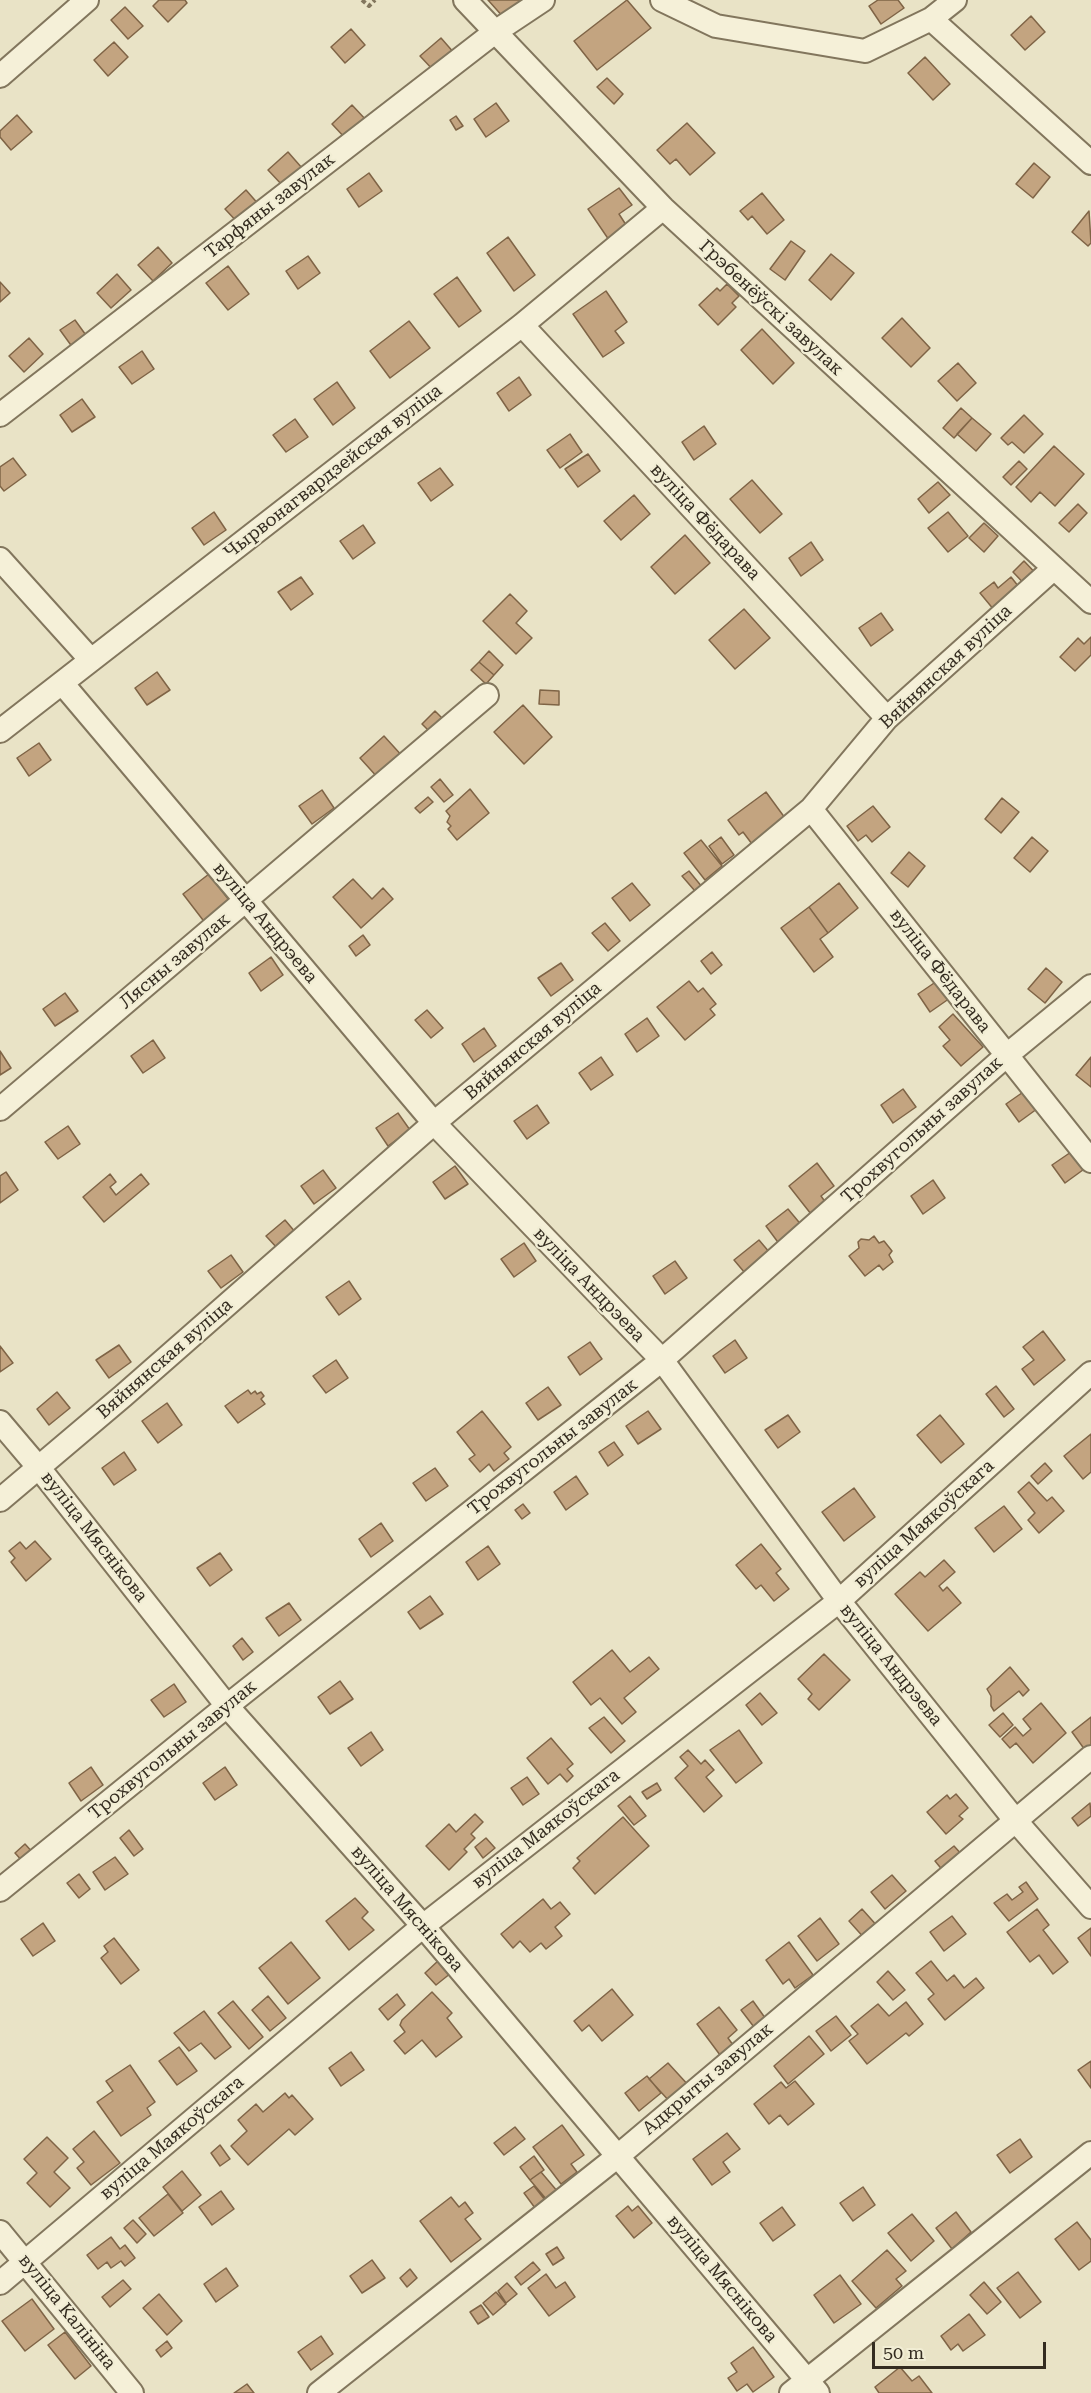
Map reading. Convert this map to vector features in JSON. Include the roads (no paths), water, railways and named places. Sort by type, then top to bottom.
[{"type":"street","points":[[0,76],[87,0]]},
{"type":"street","name":"Грэбенёўскі завулак","points":[[465,0],[663,208],[1091,602]]},
{"type":"street","name":"Тарфяны завулак","points":[[0,415],[495,32],[543,0]]},
{"type":"street","points":[[662,0],[716,26],[865,51],[931,19],[955,0]]},
{"type":"street","points":[[931,19],[1091,163]]},
{"type":"street","name":"Чырвонагвардзейская вуліца","points":[[0,731],[522,326],[663,208]]},
{"type":"street","name":"вуліца Фёдарава","points":[[522,326],[887,718]]},
{"type":"street","points":[[0,559],[91,660]]},
{"type":"street","name":"Вяйнянская вуліца","points":[[0,1500],[434,1123],[812,809],[887,718],[1053,569]]},
{"type":"street","name":"вуліца Андрэева","points":[[62,683],[434,1123],[662,1360],[839,1601],[1015,1820],[1091,1908]]},
{"type":"street","name":"Лясны завулак","points":[[0,1109],[487,695]]},
{"type":"street","name":"вуліца Фёдарава","points":[[812,809],[1091,1161]]},
{"type":"street","name":"Трохвугольны завулак","points":[[0,1890],[662,1360],[1006,1055],[1091,986]]},
{"type":"street","name":"вуліца Маякоўскага","points":[[0,2283],[423,1926],[839,1601],[1091,1373]]},
{"type":"street","name":"вуліца Мяснікова","points":[[0,1422],[227,1706],[423,1926],[618,2156],[805,2389]]},
{"type":"street","name":"Адкрыты завулак","points":[[319,2393],[618,2156],[1091,1757]]},
{"type":"street","points":[[805,2389],[1091,2153]]},
{"type":"street","name":"вуліца Калініна","points":[[0,2232],[132,2393]]}]
